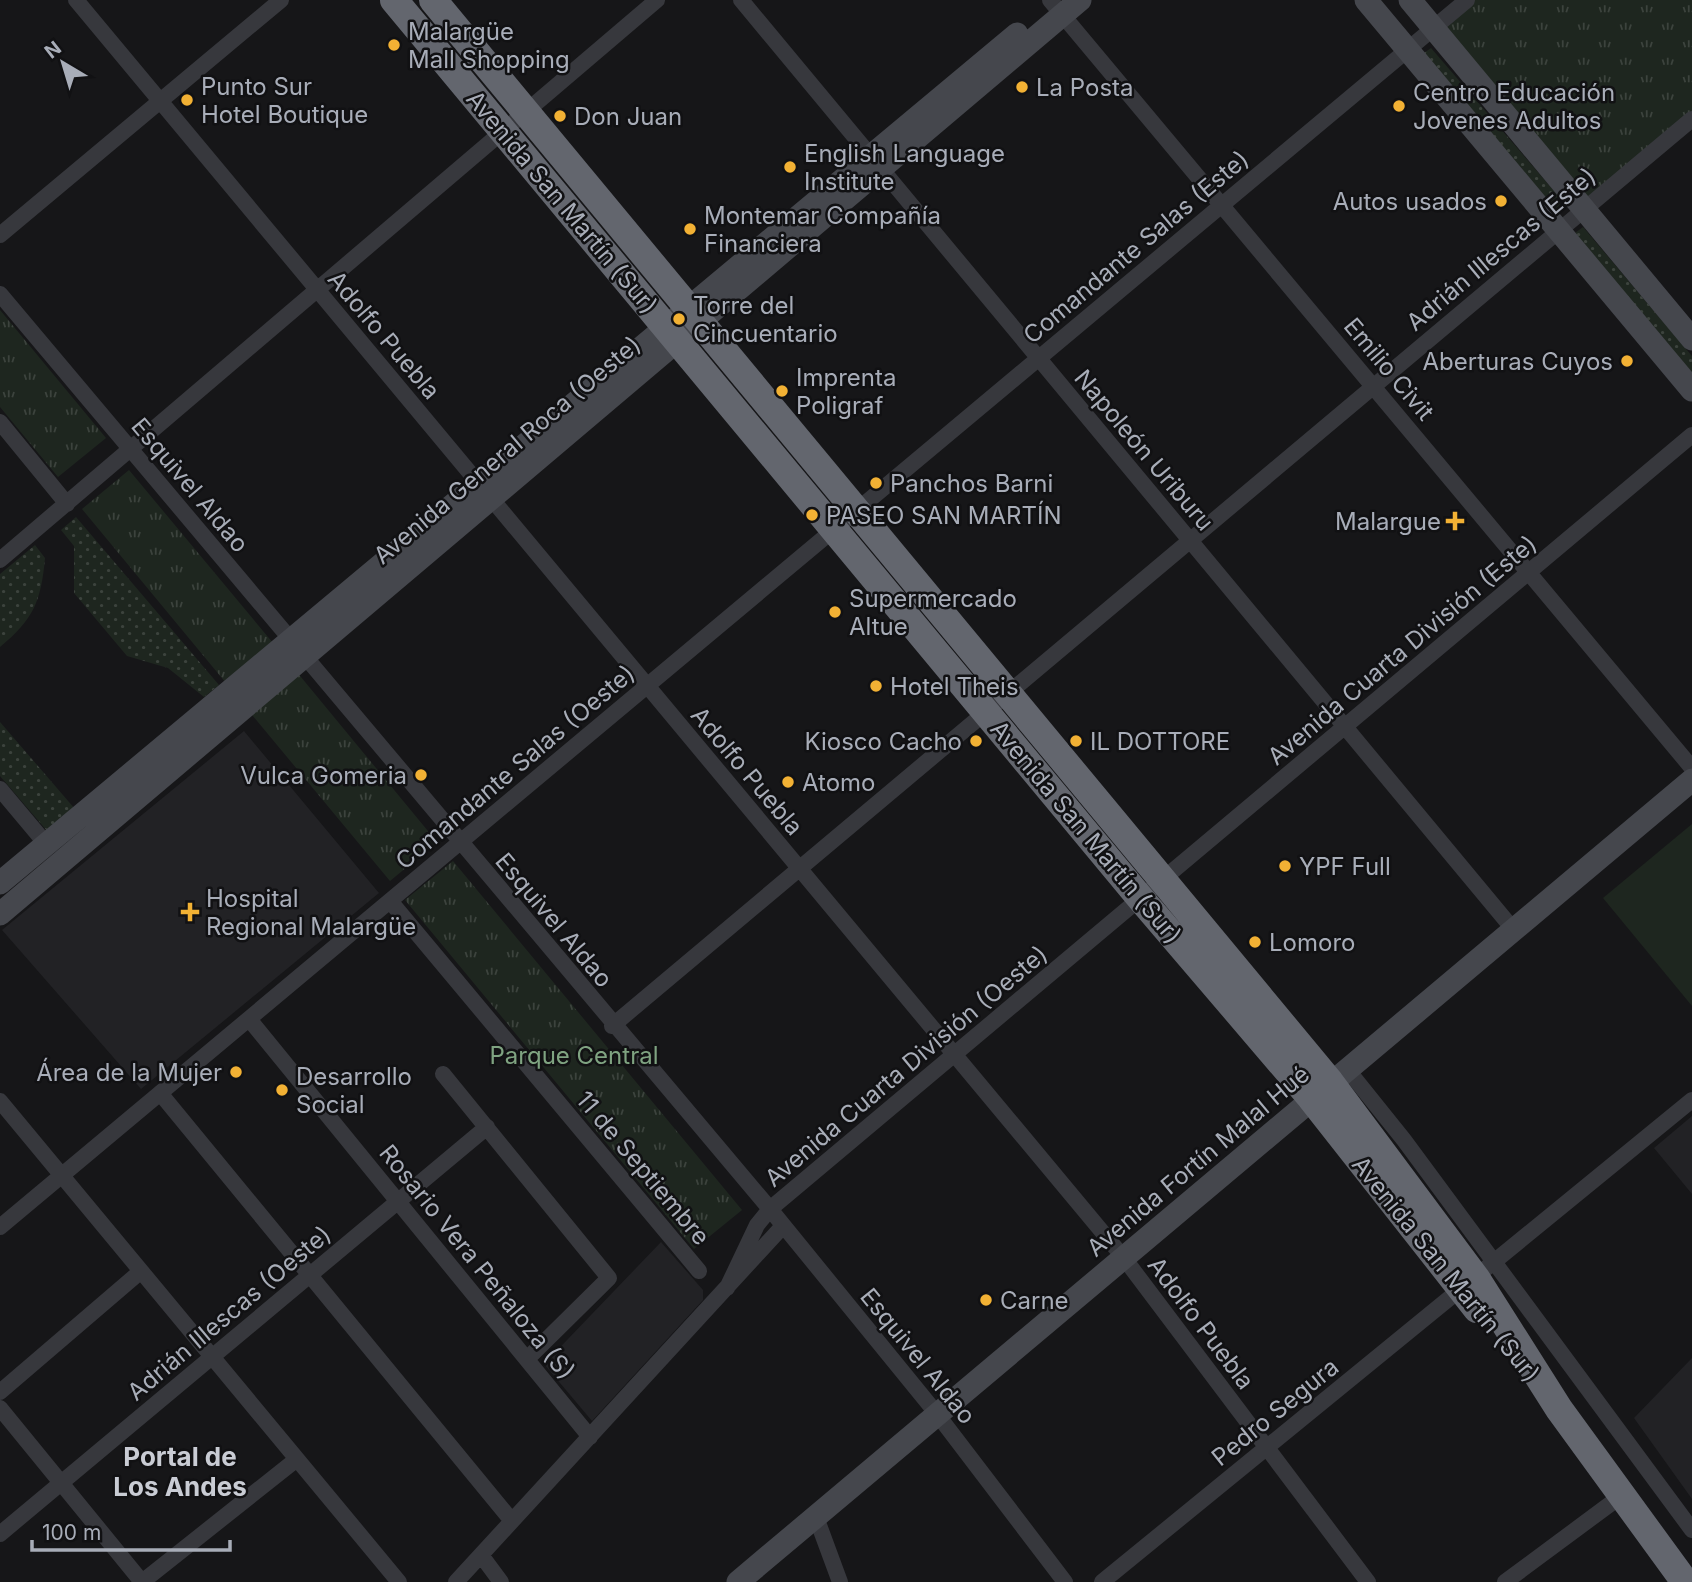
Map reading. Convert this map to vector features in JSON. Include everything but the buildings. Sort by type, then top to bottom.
[{"type":"highway","name":"Avenida San Martín (Sur)","points":[[394,0],[1141,899],[1329,1083]]},
{"type":"highway","name":"Avenida San Martín (Sur)","points":[[433,0],[1329,1083],[1477,1277],[1559,1409],[1685,1582]]},
{"type":"main road","points":[[1056,5],[1080,0]]},
{"type":"main road","points":[[1366,0],[1692,390]]},
{"type":"main road","points":[[1410,0],[1692,339]]},
{"type":"main road","name":"Avenida General Roca (Oeste)","points":[[0,914],[297,649],[876,163],[1056,5]]},
{"type":"main road","name":"Avenida General Roca (Oeste)","points":[[0,883],[297,649]]},
{"type":"main road","name":"Avenida Fortín Malal Hué","points":[[738,1582],[1692,780]]},
{"type":"street","name":"Adolfo Puebla","points":[[76,0],[1124,1258],[1368,1582]]},
{"type":"street","points":[[0,235],[281,0]]},
{"type":"street","points":[[0,561],[657,0]]},
{"type":"street","name":"Napoleón Uriburu","points":[[741,0],[1513,929]]},
{"type":"street","name":"Comandante Salas (Este)","points":[[834,530],[1467,0]]},
{"type":"street","name":"Emilio Civit","points":[[1056,5],[1692,768]]},
{"type":"street","name":"Adrián Illescas (Este)","points":[[985,711],[1692,119]]},
{"type":"street","name":"Esquivel Aldao","points":[[0,294],[612,1026],[769,1209],[937,1414],[1065,1582]]},
{"type":"street","points":[[0,422],[67,504]]},
{"type":"street","name":"Avenida Cuarta División (Este)","points":[[1141,899],[1692,435]]},
{"type":"street","name":"Comandante Salas (Oeste)","points":[[0,1227],[834,530]]},
{"type":"street","points":[[612,1026],[985,711]]},
{"type":"street","points":[[0,789],[47,845]]},
{"type":"street","name":"Avenida Cuarta División (Oeste)","points":[[727,1288],[757,1225],[769,1209],[1141,899]]},
{"type":"street","name":"11 de Septiembre","points":[[390,901],[699,1271]]},
{"type":"street","name":"Rosario Vera Peñaloza (S)","points":[[249,1019],[590,1437]]},
{"type":"street","points":[[443,1074],[609,1278],[527,1359]]},
{"type":"street","points":[[1329,1083],[1477,1277],[1692,1531]]},
{"type":"street","points":[[160,1093],[512,1521]]},
{"type":"street","name":"Pedro Segura","points":[[1102,1582],[1692,1100]]},
{"type":"street","points":[[0,1101],[399,1582]]},
{"type":"street","name":"Adrián Illescas (Oeste)","points":[[0,1534],[486,1127]]},
{"type":"street","name":"Avenida Cuarta División (Oeste)","points":[[456,1582],[783,1226]]},
{"type":"street","points":[[0,1392],[141,1272]]},
{"type":"street","points":[[0,1408],[142,1582],[297,1459]]},
{"type":"street","points":[[1505,1582],[1620,1496]]},
{"type":"street","points":[[816,1517],[840,1582]]},
{"type":"street","points":[[481,1555],[501,1582]]},
{"type":"shaded area","name":"Hospital Regional Malargüe","points":[[244,731],[379,893],[141,1089],[2,930]]},
{"type":"shaded area","points":[[1692,1116],[1692,1194],[1654,1148]]},
{"type":"shaded area","points":[[661,1242],[703,1290],[703,1300],[592,1421],[544,1364]]},
{"type":"shaded area","points":[[1692,1358],[1692,1499],[1634,1418]]},
{"type":"green space","points":[[1467,0],[1692,0],[1692,119],[1584,209],[1434,28]]},
{"type":"green space","points":[[1431,48],[1561,199],[1559,208],[1554,210],[1424,53]]},
{"type":"green space","points":[[1583,227],[1692,356],[1692,376],[1575,233]]},
{"type":"green space","points":[[0,310],[106,438],[58,477],[0,407]]},
{"type":"green space","points":[[129,470],[273,643],[226,683],[82,509]]},
{"type":"green space","points":[[76,517],[219,685],[204,697],[168,668],[127,656],[74,593],[74,546],[61,530]]},
{"type":"green space","points":[[35,545],[45,558],[38,598],[28,618],[0,647],[0,574]]},
{"type":"green space","points":[[296,671],[437,842],[390,881],[248,710]]},
{"type":"green space","points":[[0,722],[75,809],[48,832],[0,776]]},
{"type":"green space","points":[[1692,824],[1692,1006],[1603,898]]},
{"type":"green space","name":"Parque Central","points":[[453,861],[742,1210],[694,1249],[405,900]]},
{"type":"place","name":"Malargüe Mall Shopping","points":[[394,45]]},
{"type":"place","name":"La Posta","points":[[1022,87]]},
{"type":"place","name":"Punto Sur Hotel Boutique","points":[[187,100]]},
{"type":"place","name":"Centro Educación Jovenes Adultos","points":[[1399,106]]},
{"type":"place","name":"Don Juan","points":[[560,116]]},
{"type":"place","name":"English Language Institute","points":[[790,167]]},
{"type":"place","name":"Autos usados","points":[[1501,201]]},
{"type":"place","name":"Montemar Compañía Financiera","points":[[690,229]]},
{"type":"place","name":"Torre del Cincuentario","points":[[679,319]]},
{"type":"place","name":"Aberturas Cuyos","points":[[1627,361]]},
{"type":"place","name":"Imprenta Poligraf","points":[[782,391]]},
{"type":"place","name":"Panchos Barni","points":[[876,483]]},
{"type":"place","name":"PASEO SAN MARTÍN","points":[[812,515]]},
{"type":"place","name":"Malargue","points":[[1455,521]]},
{"type":"place","name":"Supermercado Altue","points":[[835,612]]},
{"type":"place","name":"Hotel Theis","points":[[876,686]]},
{"type":"place","name":"Kiosco Cacho","points":[[976,741]]},
{"type":"place","name":"IL DOTTORE","points":[[1076,741]]},
{"type":"place","name":"Vulca Gomeria","points":[[421,775]]},
{"type":"place","name":"Atomo","points":[[788,782]]},
{"type":"place","name":"YPF Full","points":[[1285,866]]},
{"type":"place","name":"Hospital Regional Malargüe","points":[[190,912]]},
{"type":"place","name":"Lomoro","points":[[1255,942]]},
{"type":"place","name":"Área de la Mujer","points":[[236,1072]]},
{"type":"place","name":"Desarrollo Social","points":[[282,1090]]},
{"type":"place","name":"Carne","points":[[986,1300]]},
{"type":"district","name":"Portal de Los Andes","points":[[180,1471]]}]
